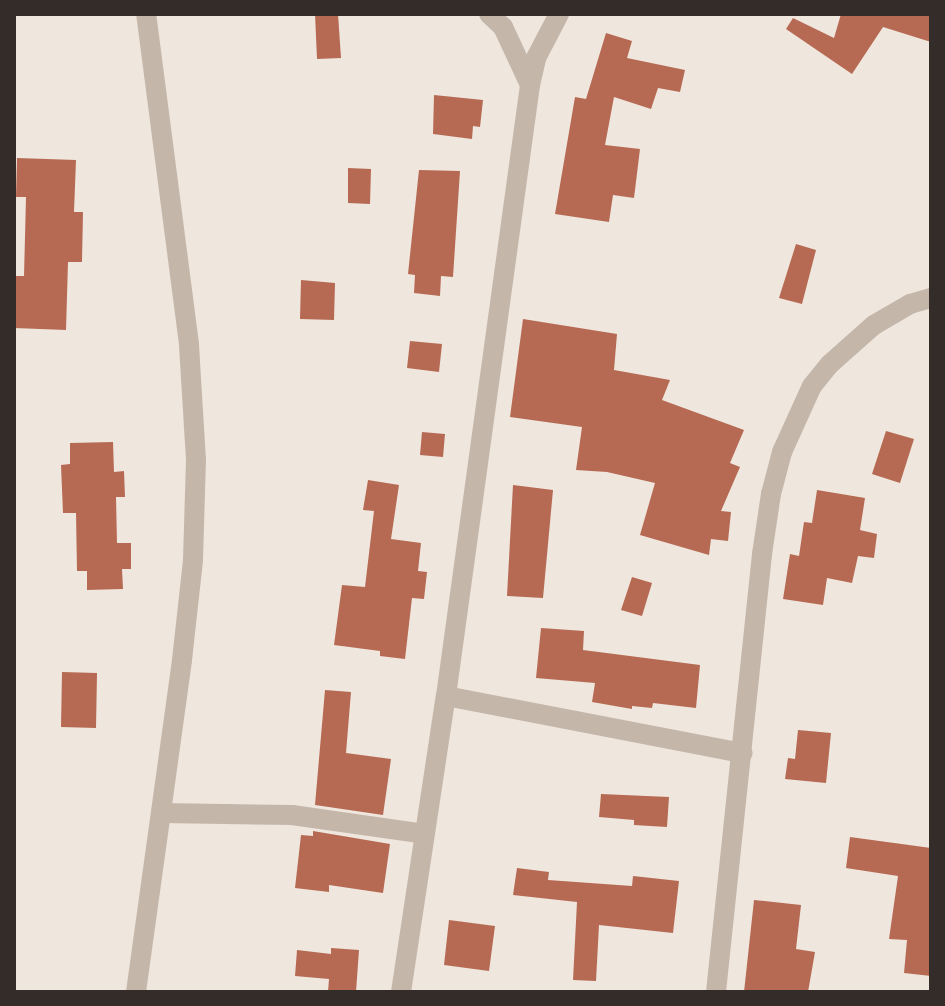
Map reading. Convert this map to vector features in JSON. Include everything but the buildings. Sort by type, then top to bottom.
[{"type":"street","points":[[136,992],[193,560],[196,460],[189,344],[146,14]]},
{"type":"street","points":[[489,14],[503,27],[530,85]]},
{"type":"street","points":[[401,992],[446,696],[530,85],[536,58],[559,14]]},
{"type":"street","points":[[716,992],[743,753],[754,620],[771,494],[800,408],[812,386],[830,364],[874,325],[910,304],[931,298]]},
{"type":"street","points":[[446,696],[743,753]]},
{"type":"street","points":[[161,813],[292,815],[425,834]]}]
